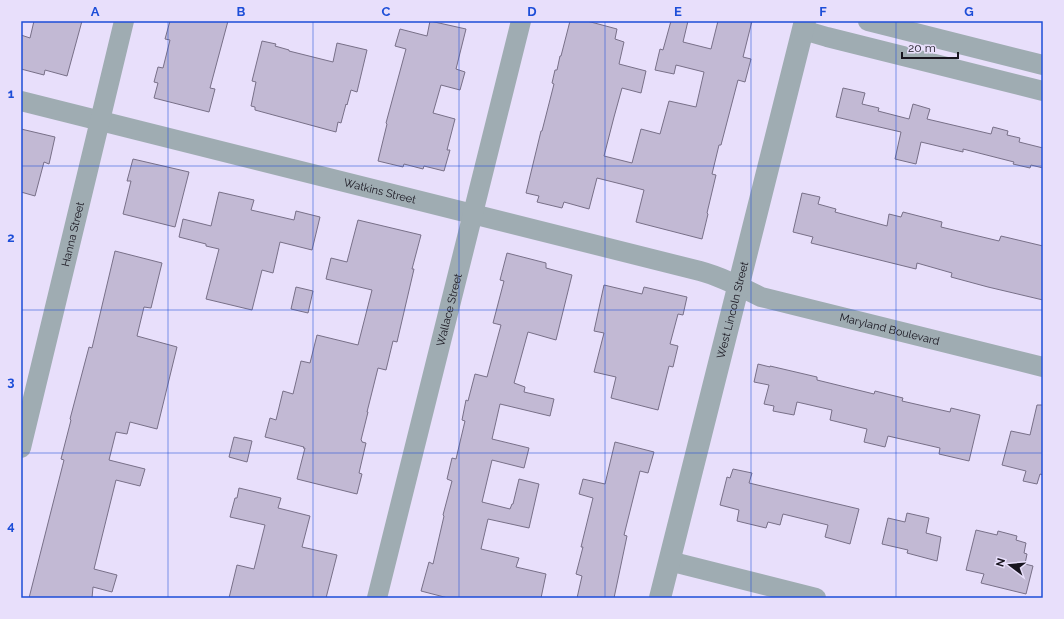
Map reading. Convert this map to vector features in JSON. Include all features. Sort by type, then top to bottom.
[{"type":"street","name":"Hanna Street","points":[[21,448],[124,21]]},
{"type":"street","name":"Wallace Street","points":[[377,598],[521,21]]},
{"type":"street","points":[[868,21],[1043,65]]},
{"type":"street","points":[[804,26],[827,37],[1043,90]]},
{"type":"street","name":"West Lincoln Street","points":[[660,598],[804,26]]},
{"type":"street","name":"Watkins Street","points":[[21,101],[710,274],[738,285]]},
{"type":"street","name":"Maryland Boulevard","points":[[738,285],[761,297],[1043,367]]},
{"type":"street","points":[[669,561],[816,598]]},
{"type":"building","points":[[34,21],[82,21],[67,76],[45,70],[44,75],[21,69],[21,35],[30,38]]},
{"type":"building","points":[[170,21],[228,21],[210,88],[215,89],[209,112],[154,98],[158,83],[154,82],[158,67],[163,68],[170,40],[165,39]]},
{"type":"building","points":[[430,21],[466,29],[456,69],[465,72],[460,90],[441,85],[433,113],[455,119],[447,150],[450,150],[444,171],[424,166],[423,169],[404,164],[403,167],[378,161],[386,123],[406,49],[395,46],[400,29],[427,36]]},
{"type":"building","points":[[570,21],[587,21],[617,29],[615,39],[624,42],[619,64],[646,71],[641,93],[622,88],[604,156],[632,163],[641,129],[660,134],[669,101],[696,107],[704,72],[676,65],[674,74],[655,70],[660,49],[663,50],[671,21],[688,21],[683,42],[711,49],[718,21],[752,21],[743,57],[751,59],[745,82],[738,80],[721,145],[719,145],[712,174],[716,175],[702,239],[636,222],[644,190],[625,185],[597,178],[589,209],[564,202],[562,208],[537,202],[539,196],[526,193],[554,84],[552,83],[555,70],[557,70]]},
{"type":"building","points":[[262,41],[276,44],[275,46],[289,51],[333,62],[337,43],[367,50],[357,92],[351,90],[341,123],[338,122],[336,132],[255,110],[255,107],[251,106],[256,82],[252,81]]},
{"type":"building","points":[[843,88],[865,93],[862,104],[879,108],[878,111],[909,119],[913,104],[930,109],[927,119],[991,134],[993,127],[1008,131],[1007,135],[1020,138],[1019,142],[1043,148],[1043,168],[1031,165],[1030,168],[1013,164],[1014,162],[963,149],[963,152],[921,142],[916,164],[895,159],[901,132],[836,117]]},
{"type":"building","points":[[21,129],[55,137],[49,164],[44,162],[35,196],[21,192]]},
{"type":"building","points":[[133,159],[189,172],[175,227],[123,214],[131,181],[127,181]]},
{"type":"building","points":[[219,192],[254,200],[251,210],[294,220],[296,211],[320,217],[312,250],[280,242],[273,273],[262,270],[252,310],[206,299],[219,249],[179,237],[183,219],[211,226]]},
{"type":"building","points":[[802,193],[820,197],[818,204],[836,209],[835,212],[887,226],[889,214],[901,217],[903,212],[942,222],[941,227],[999,241],[1001,236],[1043,246],[1043,300],[951,277],[952,273],[917,263],[916,269],[811,243],[813,237],[793,232]]},
{"type":"building","points":[[358,220],[421,235],[412,269],[414,269],[397,342],[393,341],[386,370],[378,368],[367,412],[361,440],[362,442],[366,443],[359,473],[362,474],[357,494],[297,479],[305,448],[265,437],[270,418],[276,420],[283,391],[293,394],[301,361],[310,363],[317,335],[358,345],[372,290],[326,279],[331,258],[347,262]]},
{"type":"building","points":[[115,251],[162,263],[151,308],[144,307],[137,336],[177,347],[157,429],[130,422],[127,434],[116,432],[109,460],[145,469],[140,486],[116,480],[94,569],[117,575],[112,592],[93,587],[92,598],[29,598],[64,460],[61,459],[70,419],[89,347],[92,348]]},
{"type":"building","points":[[507,253],[546,263],[546,268],[572,275],[556,340],[528,332],[514,383],[525,387],[524,392],[554,399],[550,416],[500,404],[492,439],[529,448],[524,468],[492,460],[482,502],[510,509],[513,504],[519,479],[539,484],[529,528],[488,519],[481,549],[519,558],[516,567],[546,574],[541,598],[448,598],[421,591],[429,562],[433,564],[452,481],[447,479],[452,458],[456,459],[465,421],[462,420],[466,400],[468,401],[475,374],[487,377],[501,325],[493,323],[504,281],[500,280]]},
{"type":"building","points":[[604,285],[642,294],[644,287],[687,297],[683,315],[678,314],[670,344],[678,346],[673,367],[669,366],[658,410],[611,398],[616,377],[594,372],[604,333],[594,331]]},
{"type":"building","points":[[296,287],[313,291],[308,313],[291,309]]},
{"type":"building","points":[[758,364],[817,377],[817,380],[874,394],[875,391],[903,398],[902,401],[950,412],[951,408],[980,415],[969,461],[939,454],[940,448],[888,436],[885,447],[864,442],[867,429],[830,420],[832,410],[797,402],[794,415],[773,411],[774,406],[764,404],[769,385],[754,382]]},
{"type":"building","points":[[1037,405],[1043,405],[1043,475],[1040,474],[1037,484],[1023,481],[1026,471],[1002,465],[1011,431],[1030,435]]},
{"type":"building","points":[[234,437],[252,441],[247,462],[229,457]]},
{"type":"building","points":[[615,442],[654,452],[648,473],[640,471],[624,535],[627,536],[614,598],[577,598],[582,576],[576,574],[593,498],[579,494],[583,479],[605,484]]},
{"type":"building","points":[[733,469],[752,473],[749,483],[859,509],[850,544],[825,537],[828,525],[783,514],[780,525],[768,522],[766,528],[737,521],[739,510],[720,505],[727,477],[730,478]]},
{"type":"building","points":[[239,488],[281,498],[278,508],[310,516],[302,547],[337,555],[326,598],[229,598],[237,565],[254,569],[265,525],[230,517]]},
{"type":"building","points":[[907,513],[929,518],[926,533],[941,537],[937,561],[907,553],[908,550],[882,544],[888,518],[905,522]]},
{"type":"building","points":[[976,530],[997,535],[998,531],[1017,536],[1016,540],[1026,543],[1024,553],[1027,554],[1025,564],[1033,566],[1026,594],[981,583],[984,574],[966,570]]}]
